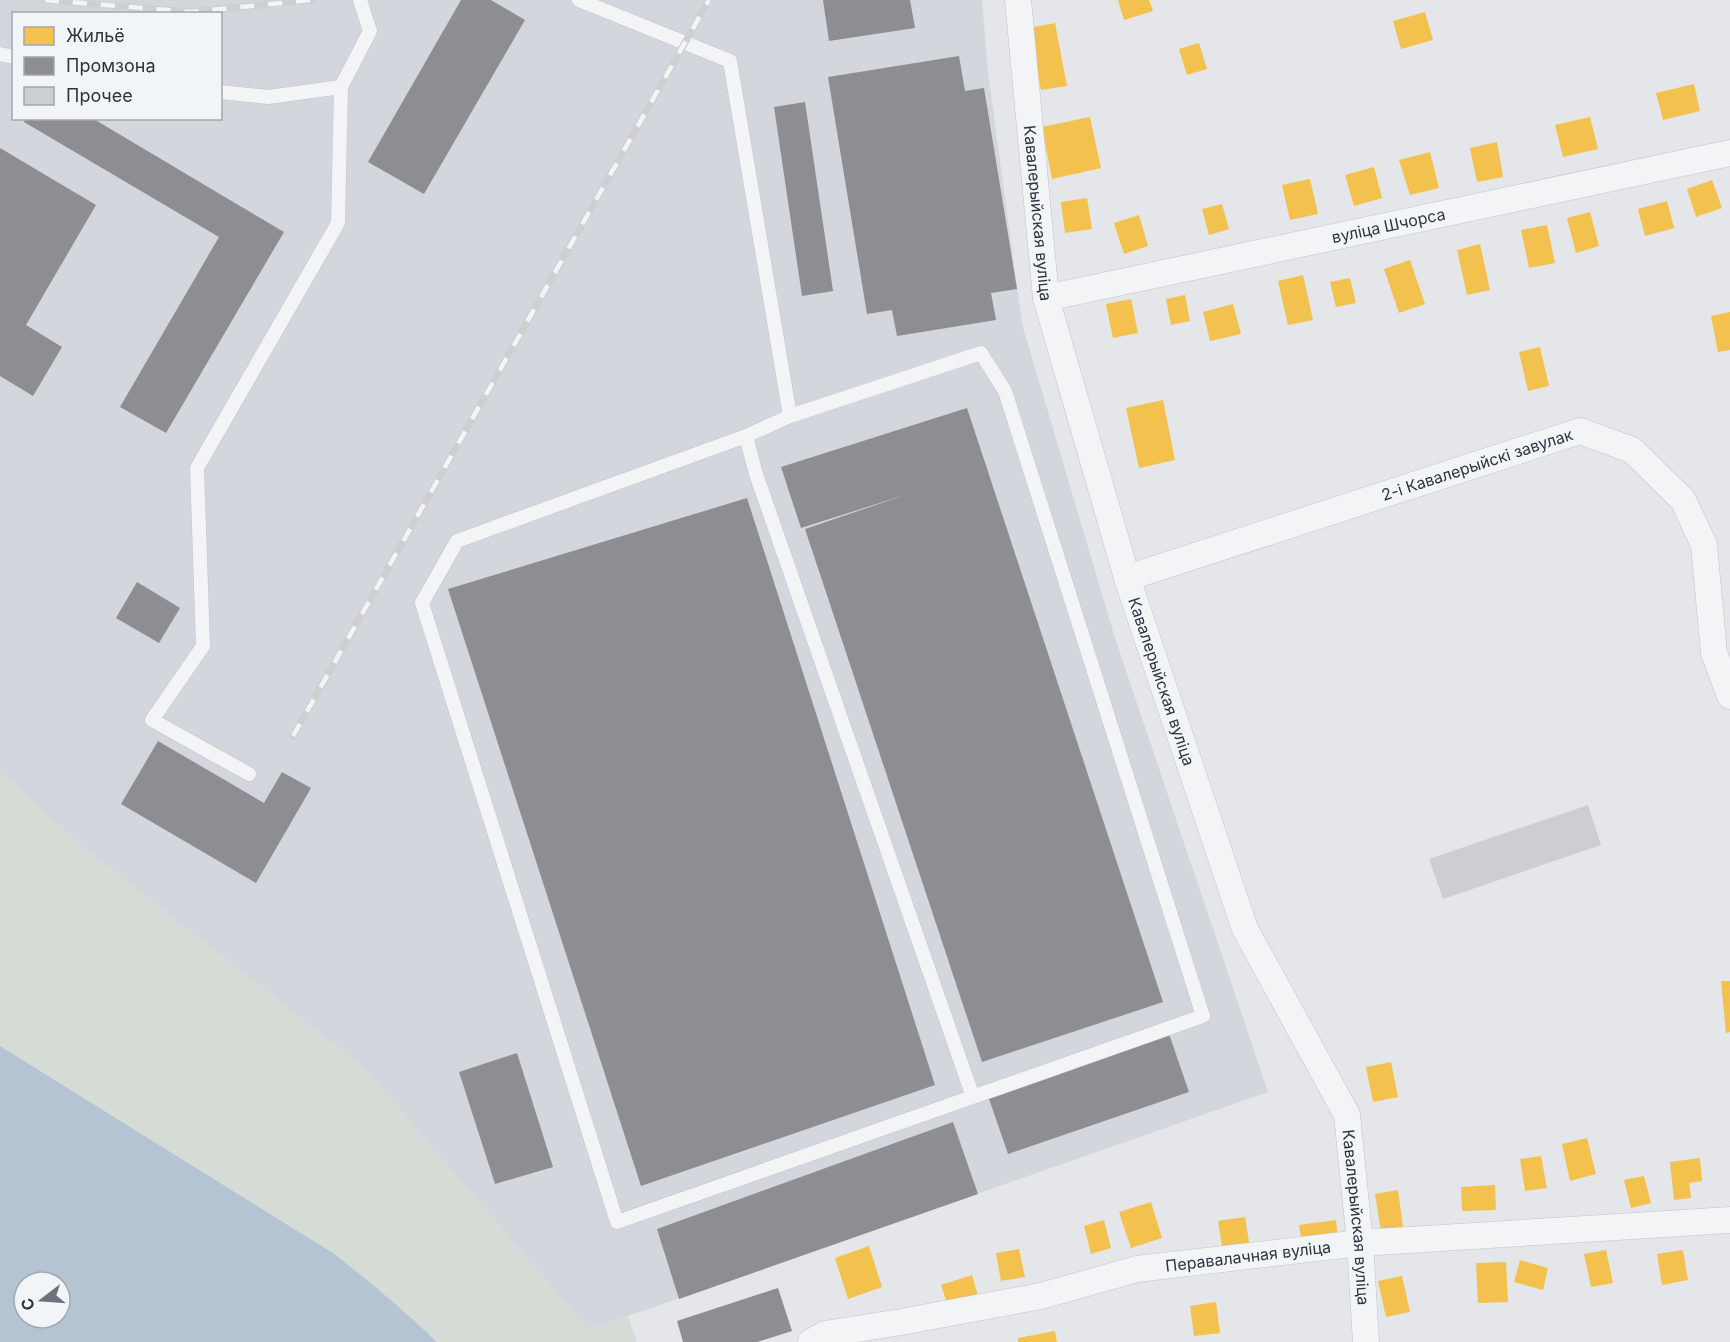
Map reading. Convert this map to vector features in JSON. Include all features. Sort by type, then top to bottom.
[{"type":"street","name":"Кавалерыйская вуліца","points":[[1018,0],[1046,298],[1127,578],[1245,929],[1347,1115],[1360,1243],[1366,1342]]},
{"type":"street","name":"вуліца Шчорса","points":[[1046,298],[1730,153]]},
{"type":"street","name":"2-і Кавалерыйскі завулак","points":[[1127,578],[1580,431],[1632,450],[1683,500],[1704,545],[1714,653],[1730,696]]},
{"type":"street","name":"Перавалачная вуліца","points":[[811,1342],[825,1334],[1041,1296],[1137,1269],[1360,1243],[1730,1220]]},
{"type":"lane","points":[[249,774],[152,720],[202,646],[197,468],[338,223],[341,87],[370,31],[360,0]]},
{"type":"lane","points":[[579,0],[730,61],[790,416]]},
{"type":"lane","points":[[222,92],[268,97],[341,87]]},
{"type":"lane","points":[[981,353],[1005,390],[1203,1016],[617,1222],[423,603],[457,541],[746,436],[790,416],[981,353]]},
{"type":"lane","points":[[746,436],[756,474],[973,1097]]},
{"type":"shaded area","points":[[0,0],[982,0],[988,72],[1022,324],[1115,638],[1268,1092],[588,1330],[364,1068],[80,845],[0,772]]},
{"type":"shaded area","points":[[0,772],[80,845],[364,1068],[588,1330],[628,1316],[637,1342],[437,1342],[333,1253],[0,1046]]},
{"type":"water","points":[[0,1046],[333,1253],[437,1342],[0,1342]]},
{"type":"building: Жильё","points":[[1118,0],[1149,0],[1153,11],[1124,20]]},
{"type":"building: Жильё","points":[[1425,12],[1433,40],[1401,49],[1393,21]]},
{"type":"building: Жильё","points":[[1055,23],[1067,86],[1041,90],[1029,28]]},
{"type":"building: Жильё","points":[[1199,43],[1207,69],[1187,75],[1179,49]]},
{"type":"building: Жильё","points":[[1694,84],[1700,111],[1663,120],[1656,93]]},
{"type":"building: Жильё","points":[[1090,117],[1101,168],[1052,179],[1042,127]]},
{"type":"building: Жильё","points":[[1590,117],[1598,149],[1563,157],[1555,125]]},
{"type":"building: Жильё","points":[[1497,142],[1503,177],[1477,182],[1470,148]]},
{"type":"building: Жильё","points":[[1430,152],[1439,188],[1410,195],[1399,160]]},
{"type":"building: Жильё","points":[[1374,167],[1382,198],[1354,206],[1345,175]]},
{"type":"building: Жильё","points":[[1310,179],[1318,214],[1290,220],[1282,185]]},
{"type":"building: Жильё","points":[[1712,180],[1722,208],[1696,217],[1687,189]]},
{"type":"building: Жильё","points":[[1087,198],[1092,229],[1065,233],[1061,202]]},
{"type":"building: Жильё","points":[[1667,201],[1674,228],[1645,236],[1638,209]]},
{"type":"building: Жильё","points":[[1222,204],[1229,229],[1209,235],[1202,209]]},
{"type":"building: Жильё","points":[[1590,212],[1599,246],[1576,253],[1567,218]]},
{"type":"building: Жильё","points":[[1139,215],[1148,246],[1124,254],[1114,223]]},
{"type":"building: Жильё","points":[[1547,225],[1555,263],[1529,268],[1521,230]]},
{"type":"building: Жильё","points":[[1480,244],[1490,290],[1467,295],[1457,250]]},
{"type":"building: Жильё","points":[[1410,260],[1425,304],[1399,313],[1384,269]]},
{"type":"building: Жильё","points":[[1303,275],[1313,320],[1288,325],[1278,281]]},
{"type":"building: Жильё","points":[[1350,278],[1356,303],[1336,307],[1330,282]]},
{"type":"building: Жильё","points":[[1185,295],[1190,321],[1171,325],[1166,299]]},
{"type":"building: Жильё","points":[[1131,299],[1138,333],[1113,338],[1106,304]]},
{"type":"building: Жильё","points":[[1233,304],[1241,334],[1210,341],[1203,312]]},
{"type":"building: Жильё","points":[[1730,312],[1730,350],[1718,352],[1711,316]]},
{"type":"building: Жильё","points":[[1540,347],[1549,386],[1528,391],[1519,352]]},
{"type":"building: Жильё","points":[[1163,400],[1175,460],[1139,468],[1126,408]]},
{"type":"building: Жильё","points":[[1721,981],[1730,981],[1730,1032],[1726,1033]]},
{"type":"building: Жильё","points":[[1391,1062],[1398,1097],[1373,1102],[1366,1067]]},
{"type":"building: Жильё","points":[[1587,1138],[1596,1174],[1570,1181],[1562,1144]]},
{"type":"building: Жильё","points":[[1541,1156],[1547,1188],[1525,1191],[1520,1159]]},
{"type":"building: Жильё","points":[[1700,1158],[1702,1181],[1689,1183],[1691,1198],[1674,1200],[1670,1162]]},
{"type":"building: Жильё","points":[[1644,1176],[1651,1203],[1631,1208],[1624,1180]]},
{"type":"building: Жильё","points":[[1495,1185],[1496,1210],[1462,1211],[1461,1187]]},
{"type":"building: Жильё","points":[[1398,1190],[1403,1227],[1381,1231],[1375,1194]]},
{"type":"building: Жильё","points":[[1151,1202],[1162,1238],[1131,1248],[1119,1212]]},
{"type":"building: Жильё","points":[[1245,1217],[1250,1248],[1223,1253],[1218,1221]]},
{"type":"building: Жильё","points":[[1104,1220],[1111,1248],[1091,1254],[1084,1226]]},
{"type":"building: Жильё","points":[[1336,1220],[1338,1238],[1302,1242],[1299,1225]]},
{"type":"building: Жильё","points":[[869,1246],[882,1287],[848,1299],[835,1258]]},
{"type":"building: Жильё","points":[[1019,1249],[1025,1277],[1001,1281],[996,1253]]},
{"type":"building: Жильё","points":[[1606,1250],[1613,1283],[1591,1287],[1584,1254]]},
{"type":"building: Жильё","points":[[1683,1250],[1688,1280],[1662,1285],[1657,1254]]},
{"type":"building: Жильё","points":[[1520,1260],[1548,1268],[1543,1290],[1514,1282]]},
{"type":"building: Жильё","points":[[1506,1262],[1508,1302],[1478,1303],[1476,1263]]},
{"type":"building: Жильё","points":[[972,1275],[978,1296],[948,1306],[941,1285]]},
{"type":"building: Жильё","points":[[1402,1276],[1410,1312],[1386,1317],[1378,1281]]},
{"type":"building: Жильё","points":[[1216,1302],[1220,1333],[1194,1336],[1190,1306]]},
{"type":"building: Жильё","points":[[1055,1331],[1057,1342],[1018,1342],[1018,1338]]},
{"type":"building: Промзона","points":[[461,0],[491,0],[525,20],[424,194],[368,162]]},
{"type":"building: Промзона","points":[[823,0],[910,0],[915,28],[829,41]]},
{"type":"building: Промзона","points":[[959,56],[965,91],[984,88],[1017,289],[991,293],[996,320],[897,336],[892,310],[867,314],[828,77]]},
{"type":"building: Промзона","points":[[805,102],[833,291],[802,296],[774,107]]},
{"type":"building: Промзона","points":[[25,120],[95,120],[284,232],[166,433],[120,407],[219,237],[24,122]]},
{"type":"building: Промзона","points":[[0,148],[96,205],[26,325],[62,347],[33,396],[0,376]]},
{"type":"building: Промзона","points":[[967,408],[1163,1002],[982,1062],[805,529],[908,494],[801,528],[781,467]]},
{"type":"building: Промзона","points":[[747,498],[935,1085],[641,1186],[448,589]]},
{"type":"building: Промзона","points":[[137,582],[180,608],[159,643],[116,618]]},
{"type":"building: Промзона","points":[[158,741],[264,803],[282,772],[311,788],[256,883],[121,804]]},
{"type":"building: Промзона","points":[[1169,1034],[1189,1092],[1008,1154],[988,1096]]},
{"type":"building: Промзона","points":[[517,1053],[553,1167],[495,1184],[459,1072]]},
{"type":"building: Промзона","points":[[953,1122],[978,1194],[679,1299],[657,1229]]},
{"type":"building: Промзона","points":[[778,1288],[792,1331],[757,1342],[683,1342],[677,1321]]},
{"type":"building: Прочее","points":[[1588,805],[1601,845],[1443,899],[1429,859]]},
{"type":"railway","points":[[45,0],[191,12],[311,0]]},
{"type":"railway","points":[[293,736],[709,0]]}]
